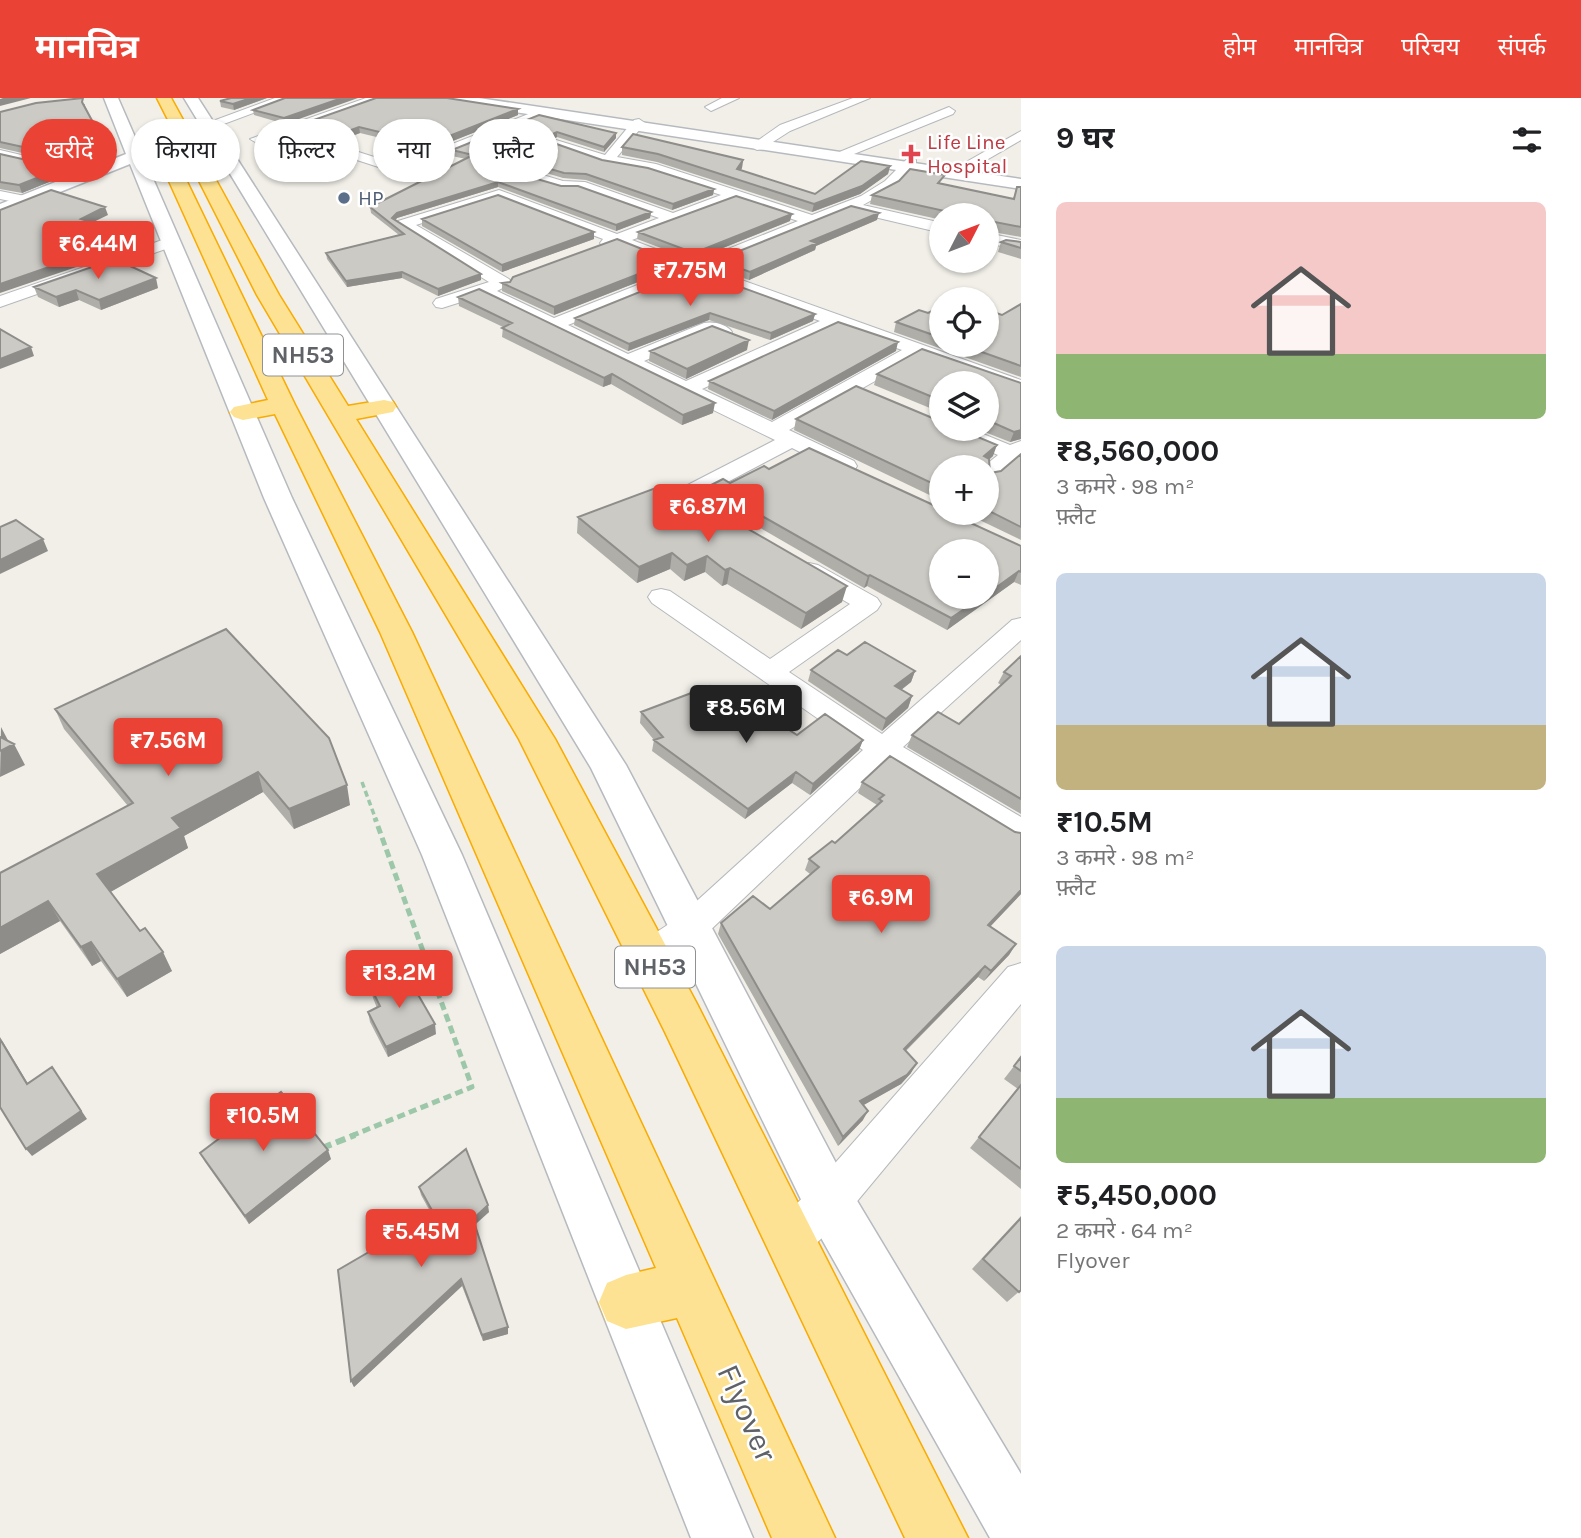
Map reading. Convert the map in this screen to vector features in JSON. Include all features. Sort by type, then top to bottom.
[{"type":"highway","name":"NH53","points":[[164,98],[268,295],[339,415],[423,547],[537,740],[649,956],[937,1538]]},
{"type":"highway","name":"NH53","points":[[145,111],[283,405],[396,632],[691,1288]]},
{"type":"highway","points":[[243,412],[283,405]]},
{"type":"highway","points":[[339,415],[384,407]]},
{"type":"highway","points":[[626,1302],[691,1288]]},
{"type":"highway","name":"Flyover","points":[[691,1288],[804,1538]]},
{"type":"street","points":[[111,98],[131,146]]},
{"type":"street","points":[[191,98],[204,119]]},
{"type":"street","points":[[226,119],[287,98]]},
{"type":"street","points":[[319,119],[378,98]]},
{"type":"street","points":[[449,98],[540,114],[635,125]]},
{"type":"street","points":[[481,98],[635,125],[1021,181]]},
{"type":"street","points":[[711,107],[733,98]]},
{"type":"street","points":[[760,144],[785,128],[864,98]]},
{"type":"street","points":[[844,153],[949,111]]},
{"type":"street","points":[[359,157],[400,170],[540,114]]},
{"type":"street","points":[[607,170],[635,125]]},
{"type":"street","points":[[959,170],[1021,135]]},
{"type":"street","points":[[760,144],[844,153],[1021,181]]},
{"type":"street","points":[[558,145],[607,170]]},
{"type":"street","points":[[0,154],[21,159]]},
{"type":"street","points":[[580,185],[607,170],[631,164],[651,167],[810,220]]},
{"type":"street","points":[[555,324],[866,199],[890,184],[909,165]]},
{"type":"street","points":[[240,176],[608,765],[829,1202],[1021,1533]]},
{"type":"street","points":[[0,210],[71,182]]},
{"type":"street","points":[[146,182],[330,616],[442,855],[722,1538]]},
{"type":"street","points":[[552,182],[580,185],[672,218]]},
{"type":"street","points":[[443,303],[509,281],[403,224],[499,194],[691,268],[1017,381]]},
{"type":"street","points":[[0,195],[25,200]]},
{"type":"street","points":[[594,248],[735,195]]},
{"type":"street","points":[[846,206],[929,225]]},
{"type":"street","points":[[999,240],[1021,245]]},
{"type":"street","points":[[0,302],[171,242]]},
{"type":"street","points":[[481,290],[861,473]]},
{"type":"street","points":[[688,388],[836,320]]},
{"type":"street","points":[[627,361],[710,327],[769,350]]},
{"type":"street","points":[[742,530],[684,496],[781,436],[853,386],[919,349]]},
{"type":"street","points":[[853,386],[878,397]]},
{"type":"street","points":[[988,441],[1017,451]]},
{"type":"street","points":[[999,465],[1017,451]]},
{"type":"street","points":[[770,672],[868,604],[788,557]]},
{"type":"street","points":[[661,597],[883,749],[1021,832]]},
{"type":"street","points":[[649,956],[690,928],[883,749],[1021,626]]},
{"type":"street","points":[[789,1240],[829,1202],[1021,978]]},
{"type":"path","points":[[322,1148],[472,1087],[362,782]]},
{"type":"building","points":[[83,98],[82,102],[91,119],[21,119],[21,147],[0,142],[0,112],[36,103]]},
{"type":"building","points":[[251,98],[233,104],[220,101]]},
{"type":"building","points":[[285,98],[342,98],[284,118],[253,110]]},
{"type":"building","points":[[376,98],[447,98],[518,109],[493,119],[469,119],[469,128],[455,134],[455,119],[373,119],[373,130],[359,127],[359,119],[316,119]]},
{"type":"building","points":[[539,115],[556,119],[529,119]]},
{"type":"building","points":[[558,119],[616,133],[604,147],[558,132]]},
{"type":"building","points":[[633,134],[743,160],[737,169],[815,194],[861,161],[890,166],[862,186],[814,204],[658,154],[622,147]]},
{"type":"building","points":[[469,143],[469,154],[455,149]]},
{"type":"building","points":[[558,145],[602,160],[648,168],[714,189],[673,204],[586,174],[558,171]]},
{"type":"building","points":[[0,154],[21,159],[21,182],[27,182],[19,185],[0,182]]},
{"type":"building","points":[[469,157],[469,182],[498,182],[397,213],[392,218],[481,274],[438,289],[402,272],[346,281],[326,253],[404,234],[370,207],[420,182],[455,182],[455,164]]},
{"type":"building","points":[[910,169],[945,175],[938,183],[1014,199],[1017,187],[1021,187],[1021,227],[999,223],[999,203],[929,203],[929,207],[872,195],[899,181]]},
{"type":"building","points":[[498,182],[547,182],[561,186],[578,186],[651,212],[616,225]]},
{"type":"building","points":[[51,190],[105,207],[81,219],[106,226],[78,238],[100,248],[0,284],[0,210]]},
{"type":"building","points":[[498,195],[594,232],[502,265],[422,219]]},
{"type":"building","points":[[736,196],[792,214],[694,253],[638,232]]},
{"type":"building","points":[[851,206],[879,213],[811,241],[817,243],[750,272],[717,260]]},
{"type":"building","points":[[617,239],[672,261],[554,307],[502,283],[510,282],[513,277]]},
{"type":"building","points":[[1001,242],[1021,242],[1021,248]]},
{"type":"building","points":[[115,259],[156,278],[99,300],[76,290],[56,297],[34,287]]},
{"type":"building","points":[[694,270],[815,314],[771,333],[710,313],[629,344],[575,318]]},
{"type":"building","points":[[479,289],[715,403],[683,415],[612,374],[604,378],[502,328],[512,323],[458,297]]},
{"type":"building","points":[[1021,304],[1021,366],[996,357],[999,357],[999,314],[1002,315]]},
{"type":"building","points":[[919,310],[928,313],[929,333],[896,322]]},
{"type":"building","points":[[838,322],[898,342],[774,411],[709,381]]},
{"type":"building","points":[[712,326],[749,340],[687,369],[650,351]]},
{"type":"building","points":[[0,329],[31,347],[0,359]]},
{"type":"building","points":[[922,349],[929,351],[929,357],[945,357],[986,371],[929,371],[929,396],[877,374]]},
{"type":"building","points":[[999,375],[1021,383],[1021,430],[1014,432],[999,425]]},
{"type":"building","points":[[856,386],[929,417],[929,441],[988,441],[997,445],[985,455],[929,455],[929,482],[796,419]]},
{"type":"building","points":[[809,448],[929,503],[929,525],[975,525],[1021,546],[1021,572],[999,585],[999,539],[929,539],[929,606],[868,576],[709,486],[723,479],[730,483],[764,466],[769,469]]},
{"type":"building","points":[[1021,454],[1021,527],[999,516],[999,471]]},
{"type":"building","points":[[661,486],[677,497],[686,493],[847,586],[806,613],[730,568],[725,570],[707,556],[687,565],[672,553],[639,567],[578,517]]},
{"type":"building","points":[[16,520],[43,539],[0,560],[0,527]]},
{"type":"building","points":[[934,609],[964,609],[951,618]]},
{"type":"building","points":[[226,629],[329,738],[347,785],[289,809],[258,772],[172,818],[181,828],[97,874],[140,931],[145,928],[163,952],[117,979],[91,942],[81,947],[48,901],[0,928],[0,873],[133,803],[55,709]]},
{"type":"building","points":[[865,642],[915,671],[895,686],[912,696],[886,719],[811,670],[838,650],[847,655]]},
{"type":"building","points":[[1021,656],[1021,799],[912,735],[938,712],[959,724],[1011,676],[1004,672]]},
{"type":"building","points":[[710,686],[745,716],[756,708],[797,735],[825,714],[863,740],[813,784],[796,772],[748,809],[654,740],[663,737],[641,712]]},
{"type":"building","points":[[0,737],[14,744],[0,751]]},
{"type":"building","points":[[890,756],[1015,832],[1021,833],[1021,890],[988,925],[1016,944],[991,971],[985,966],[904,1049],[917,1063],[907,1075],[860,1101],[868,1111],[843,1137],[721,923],[753,896],[770,909],[819,867],[809,859],[832,841],[835,843],[882,801],[879,799],[884,795],[862,782]]},
{"type":"building","points":[[405,972],[435,1024],[386,1047],[368,1012],[380,1006],[371,988]]},
{"type":"building","points":[[0,1039],[27,1084],[52,1067],[81,1111],[26,1149],[0,1107]]},
{"type":"building","points":[[1021,1057],[1021,1071],[1014,1066]]},
{"type":"building","points":[[1021,1085],[1021,1169],[979,1137]]},
{"type":"building","points":[[281,1092],[328,1150],[245,1216],[200,1153]]},
{"type":"building","points":[[466,1149],[488,1205],[473,1219],[508,1327],[482,1335],[461,1279],[351,1381],[338,1270],[434,1214],[419,1187]]},
{"type":"building","points":[[1021,1218],[1021,1290],[1019,1292],[983,1259]]},
{"type":"place","name":"Life Line Hospital","points":[[911,154]]},
{"type":"place","name":"HP","points":[[344,198]]}]
